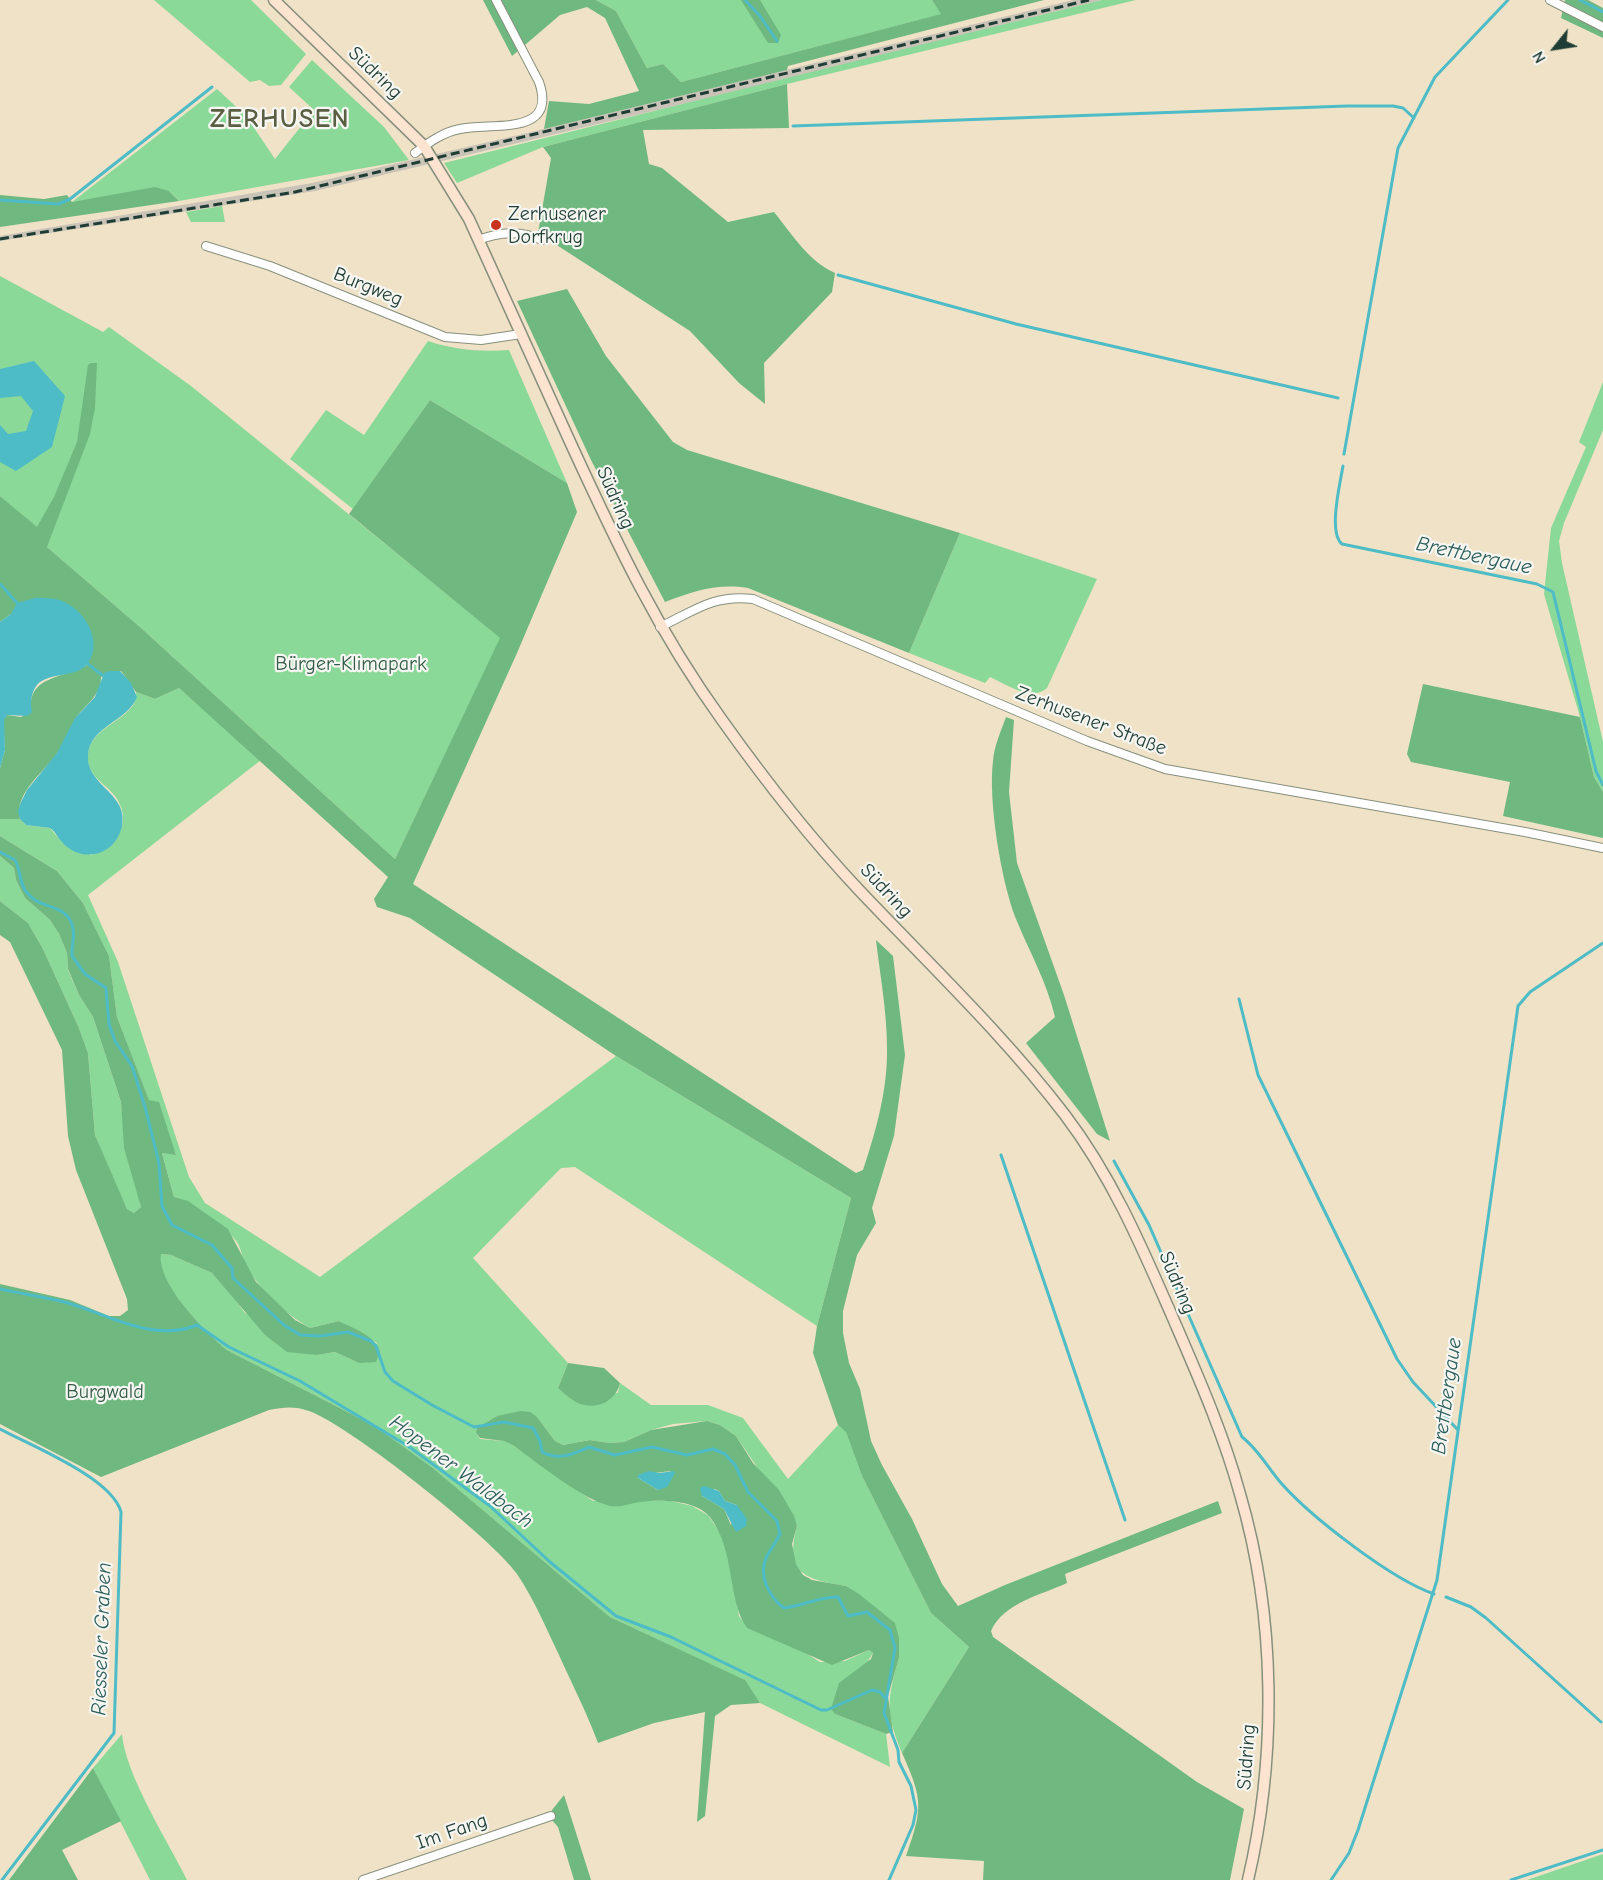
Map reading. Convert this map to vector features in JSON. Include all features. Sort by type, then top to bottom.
[{"type":"main road","name":"Südring","points":[[274,0],[419,149],[448,183],[478,240],[622,556],[660,627],[720,717],[807,832],[1020,1059],[1065,1115],[1101,1166],[1132,1223],[1205,1392],[1226,1448],[1242,1499],[1259,1589],[1269,1673],[1268,1757],[1256,1843],[1248,1880]]},
{"type":"street","points":[[419,149],[457,129],[519,124],[531,120],[542,108],[543,95],[539,82],[496,0]]},
{"type":"street","points":[[1550,0],[1603,27]]},
{"type":"street","points":[[478,240],[506,232],[531,235],[542,240]]},
{"type":"street","name":"Burgweg","points":[[206,246],[270,266],[446,337],[481,340],[521,334]]},
{"type":"street","name":"Zerhusener Straße","points":[[660,627],[711,602],[732,596],[753,599],[1087,741],[1165,769],[1525,832],[1603,848]]},
{"type":"street","name":"Im Fang","points":[[363,1880],[551,1815]]},
{"type":"shaded area","points":[[1073,0],[1102,0],[793,78],[315,191],[0,241],[0,236],[312,183]]},
{"type":"green space","points":[[154,0],[251,0],[306,54],[281,85],[269,86],[260,80],[250,82]]},
{"type":"green space","points":[[483,0],[596,0],[616,11],[647,68],[663,64],[681,82],[941,14],[932,0],[1044,0],[788,66],[787,70],[544,129],[549,101],[589,104],[639,91],[605,18],[587,7],[560,15],[512,56]]},
{"type":"green space","points":[[596,0],[932,0],[942,14],[681,82],[663,64],[647,68],[616,11]]},
{"type":"green space","points":[[741,0],[760,0],[781,35],[778,43],[768,43]]},
{"type":"green space","points":[[1102,0],[1136,0],[787,84],[543,147],[457,183],[444,163]]},
{"type":"green space","points":[[1565,0],[1588,0],[1603,8],[1603,38],[1561,18]]},
{"type":"green space","points":[[312,60],[384,127],[409,160],[179,201],[169,191],[72,202],[217,89],[246,116],[275,159],[314,110],[289,87]]},
{"type":"green space","points":[[787,84],[789,128],[643,130],[649,164],[662,168],[728,222],[774,212],[817,262],[835,273],[832,292],[764,363],[765,404],[739,383],[690,331],[538,233],[551,158],[543,147]]},
{"type":"green space","points":[[155,187],[169,191],[179,201],[0,227],[0,195],[44,199],[67,195],[72,202]]},
{"type":"green space","points":[[222,206],[225,222],[191,222],[186,212]]},
{"type":"green space","name":"Bürger-Klimapark","points":[[0,276],[103,332],[109,327],[191,386],[501,638],[395,859],[140,627],[47,547],[37,528],[0,496]]},
{"type":"green space","points":[[567,289],[606,356],[673,442],[687,450],[960,533],[909,653],[748,588],[706,589],[665,602],[591,460],[517,301]]},
{"type":"green space","points":[[428,341],[468,350],[509,350],[567,483],[430,400],[353,509],[290,459],[326,410],[364,435]]},
{"type":"green space","points":[[97,363],[95,408],[90,434],[47,547],[140,627],[395,859],[500,638],[349,514],[430,400],[567,483],[577,512],[517,653],[413,884],[856,1173],[863,1170],[868,1155],[877,1125],[886,1078],[886,1020],[876,940],[893,956],[905,1055],[894,1136],[872,1208],[876,1223],[857,1255],[843,1311],[843,1333],[849,1363],[860,1389],[871,1441],[912,1519],[942,1584],[958,1606],[1005,1585],[1218,1501],[1222,1513],[1065,1574],[1067,1583],[1013,1607],[1004,1613],[991,1631],[993,1637],[1197,1782],[1244,1809],[1230,1880],[983,1880],[984,1861],[906,1856],[916,1826],[918,1804],[914,1782],[902,1753],[969,1647],[931,1613],[862,1476],[846,1432],[838,1425],[813,1353],[817,1326],[851,1198],[616,1056],[410,918],[377,907],[374,899],[388,877],[179,688],[155,699],[136,692],[121,671],[101,677],[98,690],[75,719],[58,752],[26,791],[19,809],[20,819],[0,819],[0,768],[5,750],[3,720],[7,715],[21,717],[31,712],[31,700],[35,691],[48,680],[87,665],[11,614],[0,622],[0,496],[37,527],[54,497],[77,442],[88,365]]},
{"type":"green space","points":[[1603,382],[1603,430],[1564,523],[1559,541],[1603,742],[1603,792],[1594,777],[1580,717],[1544,594],[1551,528],[1586,447],[1579,442]]},
{"type":"green space","points":[[960,533],[1097,579],[1047,688],[1041,692],[1026,693],[990,677],[985,683],[909,653]]},
{"type":"green space","points":[[1423,684],[1580,717],[1594,777],[1603,792],[1603,838],[1503,816],[1510,782],[1411,762],[1407,754]]},
{"type":"green space","points":[[179,688],[261,760],[88,895],[118,962],[189,1177],[205,1203],[320,1277],[616,1056],[851,1198],[817,1326],[575,1167],[561,1168],[473,1258],[568,1363],[558,1388],[618,1393],[620,1383],[651,1405],[708,1405],[743,1418],[788,1479],[838,1425],[846,1431],[862,1476],[931,1613],[969,1647],[902,1753],[890,1716],[890,1695],[899,1658],[846,1586],[809,1577],[801,1571],[793,1555],[797,1526],[736,1436],[720,1425],[707,1421],[673,1424],[651,1430],[624,1442],[609,1443],[590,1440],[563,1445],[555,1441],[537,1417],[497,1416],[478,1428],[476,1433],[480,1439],[504,1441],[514,1446],[593,1501],[671,1501],[692,1506],[708,1515],[720,1533],[732,1568],[739,1616],[748,1628],[801,1650],[820,1662],[845,1661],[869,1650],[873,1653],[835,1714],[886,1734],[890,1767],[760,1703],[744,1680],[610,1617],[433,1468],[390,1437],[367,1422],[227,1350],[195,1320],[174,1293],[161,1266],[160,1254],[171,1255],[212,1273],[245,1313],[317,1355],[335,1352],[359,1363],[377,1343],[339,1321],[310,1328],[291,1315],[257,1282],[232,1236],[208,1216],[174,1197],[162,1153],[176,1154],[149,1101],[117,1017],[109,956],[83,903],[57,871],[0,836],[0,819],[20,819],[26,825],[50,828],[62,842],[91,855],[107,846],[119,833],[123,817],[113,793],[98,780],[90,769],[88,754],[91,744],[97,735],[130,709],[135,701],[136,692],[155,699]]},
{"type":"green space","points":[[1006,717],[1014,720],[1009,792],[1017,863],[1064,995],[1110,1141],[1097,1134],[1026,1043],[1055,1017],[1043,979],[1016,919],[1005,884],[997,841],[992,797],[993,761],[996,744]]},
{"type":"green space","name":"Burgwald","points":[[0,836],[57,871],[83,903],[109,956],[117,1017],[149,1100],[159,1102],[176,1155],[162,1153],[174,1197],[188,1201],[228,1229],[256,1282],[295,1320],[310,1328],[339,1321],[368,1337],[380,1351],[376,1362],[359,1363],[335,1352],[317,1355],[287,1352],[265,1335],[212,1273],[171,1255],[161,1254],[166,1278],[196,1320],[227,1350],[367,1422],[390,1437],[433,1468],[610,1617],[745,1680],[760,1703],[731,1705],[715,1716],[705,1816],[697,1822],[705,1712],[654,1723],[598,1743],[544,1624],[517,1574],[480,1536],[419,1485],[355,1437],[328,1421],[299,1408],[269,1410],[101,1477],[0,1424],[0,1284],[70,1300],[109,1316],[120,1316],[128,1310],[127,1299],[76,1170],[68,1136],[62,1050],[10,942],[0,935],[0,901],[28,923],[43,949],[88,1053],[95,1135],[127,1209],[134,1213],[141,1207],[124,1148],[121,1102],[93,1017],[79,995],[68,969],[67,953],[59,934],[50,920],[25,898],[16,880],[14,868],[0,856]]},
{"type":"green space","points":[[0,856],[14,868],[16,880],[25,898],[50,920],[59,934],[67,953],[68,970],[79,995],[93,1017],[121,1102],[123,1124],[141,1207],[134,1213],[127,1209],[95,1135],[88,1053],[79,1028],[43,949],[28,923],[0,901]]},
{"type":"green space","points":[[568,1363],[604,1368],[620,1383],[618,1389],[610,1399],[598,1405],[575,1402],[558,1388]]},
{"type":"green space","points":[[521,1411],[530,1412],[537,1417],[555,1441],[563,1445],[590,1440],[609,1443],[624,1442],[651,1430],[707,1421],[720,1425],[736,1436],[753,1463],[779,1490],[794,1516],[797,1526],[792,1544],[796,1564],[803,1575],[812,1580],[846,1586],[895,1623],[899,1638],[899,1658],[888,1696],[893,1732],[886,1734],[835,1714],[831,1709],[839,1683],[871,1659],[873,1653],[869,1650],[832,1665],[747,1628],[736,1604],[724,1545],[710,1517],[704,1511],[687,1504],[668,1501],[649,1501],[622,1506],[610,1506],[599,1502],[561,1480],[514,1446],[504,1441],[480,1438],[476,1433],[477,1428],[497,1416]],"holes":[[[671,1471],[658,1490],[638,1478],[638,1475]],[[715,1489],[725,1501],[737,1505],[731,1525],[724,1509],[702,1496]]]},
{"type":"green space","points":[[122,1734],[125,1750],[139,1788],[187,1880],[150,1880],[93,1768]]},
{"type":"green space","points":[[93,1768],[121,1821],[62,1850],[78,1880],[9,1880]]},
{"type":"green space","points":[[564,1795],[591,1880],[574,1880],[558,1827],[551,1819],[552,1810]]},
{"type":"green space","points":[[1603,1854],[1603,1880],[1527,1880]]},
{"type":"water","points":[[34,361],[65,396],[52,447],[16,471],[0,462],[0,425],[8,434],[26,431],[33,411],[21,396],[0,398],[0,369]]},
{"type":"water","points":[[35,598],[59,600],[76,610],[89,626],[94,644],[92,654],[83,668],[48,678],[37,685],[33,691],[32,712],[27,716],[7,715],[4,720],[5,750],[0,768],[0,622],[11,614],[17,603]]},
{"type":"water","points":[[120,671],[131,683],[137,697],[125,713],[95,737],[88,755],[93,775],[119,805],[122,826],[118,837],[105,850],[92,854],[79,853],[67,847],[50,828],[26,825],[20,819],[18,811],[27,790],[57,753],[75,718],[95,697],[104,673]]},
{"type":"water","points":[[649,1471],[659,1473],[674,1471],[675,1473],[667,1487],[658,1490],[638,1478],[638,1475]]},
{"type":"water","points":[[704,1486],[719,1491],[725,1501],[737,1505],[747,1519],[746,1526],[736,1532],[724,1509],[702,1496],[700,1488]]},
{"type":"waterway","points":[[745,0],[760,16],[777,41]]},
{"type":"waterway","name":"Brettbergaue","points":[[1344,454],[1398,148],[1435,77],[1508,0]]},
{"type":"waterway","points":[[1580,0],[1603,12]]},
{"type":"waterway","points":[[0,200],[58,204],[70,199],[212,87]]},
{"type":"waterway","points":[[793,126],[1347,106],[1393,106],[1403,108],[1414,118]]},
{"type":"waterway","points":[[838,275],[1016,324],[1338,398]]},
{"type":"waterway","name":"Brettbergaue","points":[[1343,466],[1335,519],[1338,538],[1342,544],[1537,584],[1553,592],[1596,771],[1603,785]]},
{"type":"waterway","points":[[0,584],[17,603]]},
{"type":"waterway","points":[[88,664],[102,675]]},
{"type":"waterway","points":[[0,852],[15,860],[23,886],[28,894],[40,903],[66,915],[73,932],[72,956],[85,974],[106,988],[109,1024],[115,1041],[132,1066],[145,1107],[159,1163],[162,1206],[172,1225],[212,1245],[232,1268],[233,1278],[284,1325],[300,1335],[320,1336],[348,1332],[371,1341],[376,1346],[385,1372],[393,1381],[474,1427],[504,1422],[533,1428],[540,1441],[542,1452],[548,1455],[565,1456],[589,1447],[615,1455],[652,1447],[687,1455],[713,1449],[725,1454],[735,1465],[748,1492],[777,1521],[780,1534],[766,1558],[763,1572],[770,1593],[779,1604],[784,1608],[824,1598],[838,1597],[848,1616],[867,1612],[890,1630],[895,1648],[884,1713],[898,1750],[899,1762],[911,1786],[916,1810],[913,1825],[889,1880]]},
{"type":"waterway","name":"Brettbergaue","points":[[1331,1880],[1349,1853],[1358,1830],[1437,1580],[1518,1006],[1530,992],[1603,943]]},
{"type":"waterway","points":[[1239,999],[1258,1075],[1397,1359],[1413,1382],[1457,1429]]},
{"type":"waterway","points":[[1001,1155],[1125,1520]]},
{"type":"waterway","points":[[1114,1161],[1149,1225],[1242,1437],[1294,1497],[1331,1529],[1396,1575],[1434,1594]]},
{"type":"waterway","name":"Hopener Waldbach","points":[[0,1289],[68,1303],[149,1329],[181,1330],[197,1325],[229,1347],[300,1381],[408,1446],[490,1506],[550,1562],[616,1616],[671,1637],[821,1710],[827,1710],[872,1690],[880,1692],[885,1698]]},
{"type":"waterway","name":"Riesseler Graben","points":[[0,1429],[87,1475],[115,1499],[121,1512],[114,1733],[2,1880]]},
{"type":"waterway","points":[[1446,1597],[1471,1607],[1486,1618],[1601,1722]]},
{"type":"waterway","points":[[1511,1880],[1603,1850]]},
{"type":"railway","points":[[0,239],[295,192],[1089,0]]},
{"type":"place","name":"Zerhusener Dorfkrug","points":[[496,225]]},
{"type":"district","name":"ZERHUSEN","points":[[280,120]]}]
